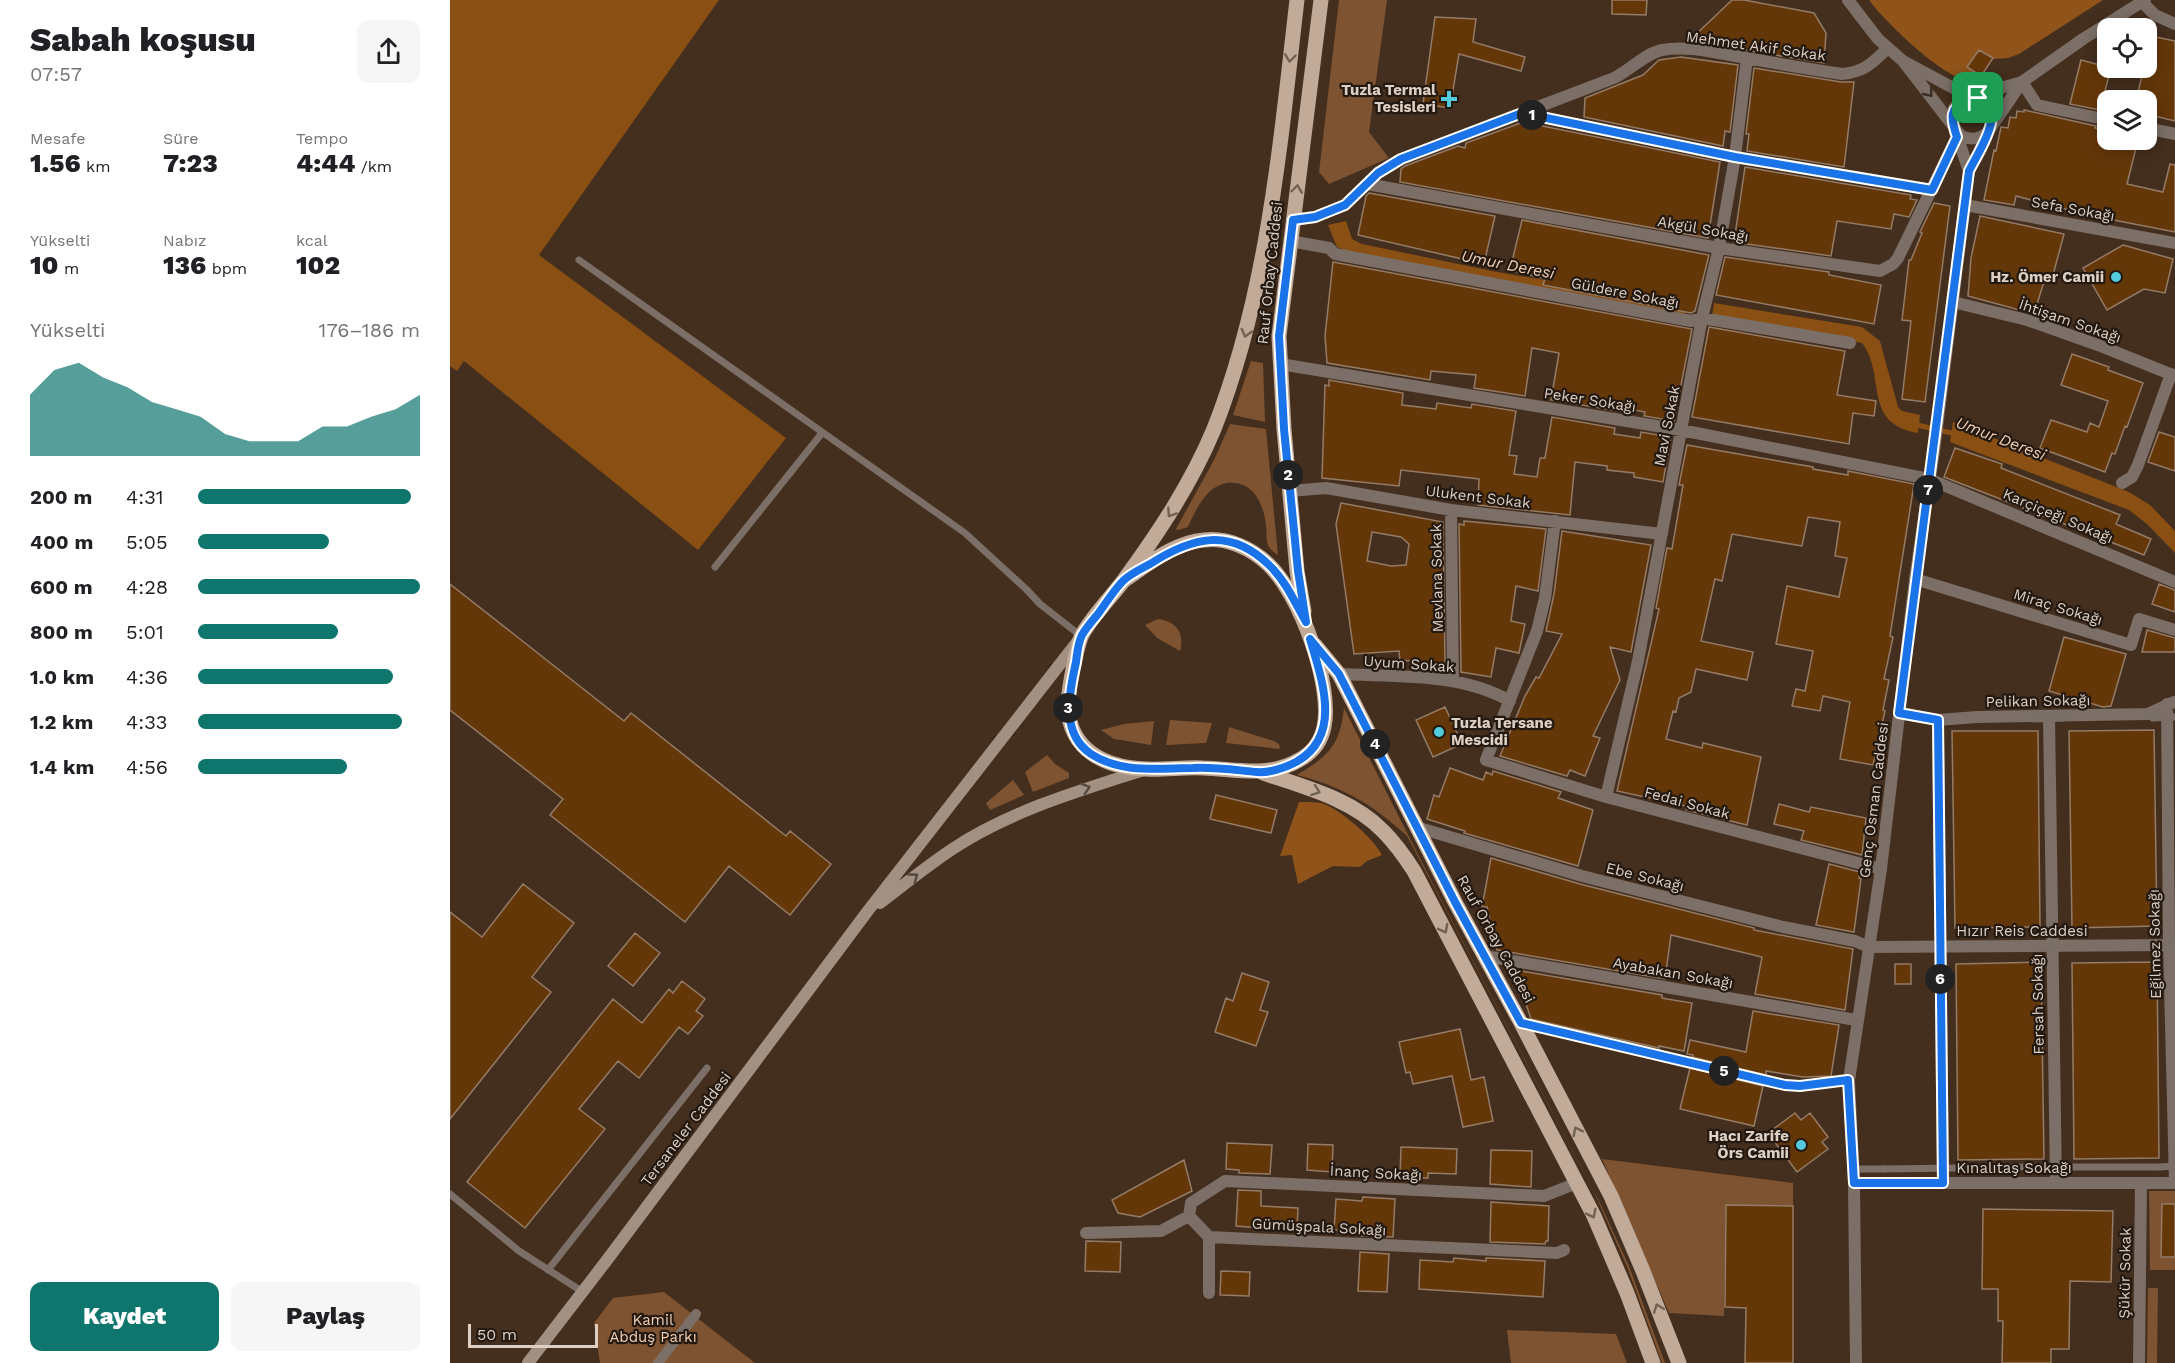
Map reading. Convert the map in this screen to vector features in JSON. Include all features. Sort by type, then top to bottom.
[{"type":"main road","name":"Rauf Orbay Caddesi","points":[[1297,0],[1264,248],[1255,298],[1235,371],[1213,430],[1181,497],[1082,636],[1070,689],[1068,708],[1071,725],[1077,740],[1090,753],[1108,762],[1144,770],[1194,768],[1260,772],[1285,767],[1304,758],[1314,749],[1324,728],[1325,705],[1319,670],[1306,622],[1298,571],[1284,429],[1279,336],[1322,0]]},
{"type":"main road","name":"Rauf Orbay Caddesi","points":[[1123,581],[1185,544],[1203,539],[1221,540],[1253,552],[1269,565],[1284,582],[1306,622]]},
{"type":"main road","name":"Tersaneler Caddesi","points":[[528,1363],[867,912],[1082,636]]},
{"type":"main road","name":"Rauf Orbay Caddesi","points":[[1310,639],[1339,674],[1416,827],[1611,1196],[1679,1363]]},
{"type":"main road","points":[[867,912],[955,847],[1063,796],[1144,770]]},
{"type":"main road","name":"Rauf Orbay Caddesi","points":[[1260,772],[1325,795],[1353,808],[1382,829],[1414,871],[1577,1184],[1613,1258],[1653,1363]]},
{"type":"street","points":[[1848,0],[1878,39],[1904,61],[1970,97],[1978,98],[1987,105],[1993,116],[1991,127],[1983,135],[1972,139],[1955,132],[1952,121],[1954,108],[1970,97]]},
{"type":"street","points":[[2144,1],[2155,15],[2175,24]]},
{"type":"street","name":"Genç Osman Caddesi","points":[[1970,97],[2022,82],[2083,39],[2144,1]]},
{"type":"street","name":"Mehmet Akif Sokak","points":[[1293,220],[1315,217],[1345,205],[1378,173],[1401,159],[1614,78],[1627,72],[1648,56],[1664,50],[1689,50],[1842,74],[1867,68],[1888,48]]},
{"type":"street","name":"Mavi Sokak","points":[[1606,797],[1638,661],[1702,318],[1719,248],[1735,157],[1747,58]]},
{"type":"street","name":"Genç Osman Caddesi","points":[[1904,61],[1946,114],[1969,171]]},
{"type":"street","points":[[2022,82],[2037,105],[2097,118]]},
{"type":"street","name":"Genç Osman Caddesi","points":[[1856,1363],[1854,1183],[1848,1080],[1881,869],[1915,579],[1935,444],[1969,171],[1991,127],[2022,82]]},
{"type":"street","points":[[1522,113],[1735,157],[1932,190]]},
{"type":"street","points":[[2157,131],[2175,135]]},
{"type":"street","name":"Akgül Sokağı","points":[[1367,184],[1719,248],[1881,271],[1898,258],[1932,190],[1955,132]]},
{"type":"street","name":"Sefa Sokağı","points":[[1965,205],[2175,243]]},
{"type":"street","name":"Güldere Sokağı","points":[[1290,242],[1329,248],[1335,254],[1691,321],[1702,318],[1850,343]]},
{"type":"street","name":"İhtişam Sokağı","points":[[1953,302],[2026,320],[2098,345],[2173,375]]},
{"type":"street","name":"Peker Sokağı","points":[[1280,364],[1681,430],[1929,479]]},
{"type":"street","points":[[2122,483],[2132,477],[2138,465],[2173,375]]},
{"type":"street","name":"Karçiçeği Sokağı","points":[[1929,479],[2175,582]]},
{"type":"street","name":"Ulukent Sokak","points":[[1290,491],[1326,488],[1451,510],[1662,534]]},
{"type":"street","name":"Mevlana Sokak","points":[[1451,510],[1453,681]]},
{"type":"street","points":[[1510,701],[1542,614],[1555,521]]},
{"type":"street","name":"Miraç Sokağı","points":[[1915,579],[2131,645],[2139,619],[2175,630]]},
{"type":"street","name":"Uyum Sokak","points":[[1339,674],[1453,681],[1487,689],[1510,701]]},
{"type":"street","name":"Fedai Sokak","points":[[1510,701],[1486,760],[1606,797],[1881,869]]},
{"type":"street","name":"Pelikan Sokağı","points":[[1899,713],[1938,720],[1977,717],[2148,714],[2171,703]]},
{"type":"street","name":"Eğilmez Sokağı","points":[[2171,703],[2175,1184]]},
{"type":"street","name":"Fersah Sokağı","points":[[2049,716],[2056,1184]]},
{"type":"street","points":[[1938,720],[1943,1183]]},
{"type":"street","name":"Ebe Sokağı","points":[[1416,827],[1582,876],[1784,927],[1855,941],[1869,947]]},
{"type":"street","name":"Hızır Reis Caddesi","points":[[1869,947],[2172,945]]},
{"type":"street","name":"Ayabakan Sokağı","points":[[1485,956],[1856,1020]]},
{"type":"street","name":"İnanç Sokağı","points":[[1189,1216],[1191,1203],[1225,1181],[1544,1196],[1577,1184]]},
{"type":"street","name":"Kınalıtaş Sokağı","points":[[1854,1183],[2175,1184]]},
{"type":"street","name":"Şükür Sokak","points":[[2139,1363],[2141,1184]]},
{"type":"street","points":[[1086,1233],[1161,1231],[1189,1216],[1209,1237],[1209,1293]]},
{"type":"street","name":"Gümüşpala Sokağı","points":[[1209,1237],[1557,1253],[1563,1250]]},
{"type":"street","points":[[658,1363],[696,1314]]},
{"type":"lane","points":[[579,260],[965,533],[1040,604],[1082,636]]},
{"type":"lane","points":[[715,567],[822,433]]},
{"type":"lane","points":[[1996,719],[2175,717]]},
{"type":"lane","points":[[1521,1023],[1785,1085],[1800,1086],[1848,1080]]},
{"type":"lane","points":[[548,1270],[707,1068]]},
{"type":"lane","points":[[1853,1169],[2175,1166]]},
{"type":"lane","points":[[450,1194],[519,1251],[583,1292]]},
{"type":"green space","points":[[1339,0],[1387,0],[1369,132],[1389,158],[1329,184],[1319,172]]},
{"type":"green space","points":[[1251,361],[1263,363],[1265,422],[1233,415]]},
{"type":"green space","points":[[1230,424],[1266,429],[1278,555],[1268,545],[1265,518],[1260,502],[1256,495],[1244,485],[1227,483],[1213,489],[1202,500],[1188,527],[1176,529],[1214,460]]},
{"type":"green space","points":[[1158,619],[1170,622],[1178,629],[1181,639],[1180,651],[1157,638],[1145,625]]},
{"type":"green space","points":[[1344,708],[1437,892],[1601,1205],[1629,1266],[1665,1363],[1662,1363],[1628,1269],[1594,1192],[1407,836],[1382,815],[1356,798],[1329,785],[1297,775],[1317,762],[1331,749],[1339,732]]},
{"type":"green space","points":[[1170,720],[1212,723],[1206,743],[1166,745]]},
{"type":"green space","points":[[1154,721],[1151,745],[1114,739],[1101,730],[1124,724]]},
{"type":"green space","points":[[1229,727],[1274,741],[1279,744],[1280,749],[1226,743]]},
{"type":"green space","points":[[1047,755],[1055,764],[1069,773],[1069,778],[1033,792],[1025,772]]},
{"type":"green space","points":[[1013,780],[1024,795],[990,810],[986,803]]},
{"type":"green space","points":[[1602,1159],[1793,1183],[1793,1206],[1726,1205],[1724,1316],[1669,1313]]},
{"type":"green space","points":[[2149,1191],[2175,1191],[2175,1270],[2150,1270]]},
{"type":"green space","points":[[2148,1288],[2158,1288],[2157,1363],[2147,1363]]},
{"type":"green space","name":"Kamil Abduş Parkı","points":[[664,1292],[755,1363],[600,1363],[594,1323],[613,1298]]},
{"type":"green space","points":[[1507,1330],[1616,1334],[1627,1363],[1511,1363]]},
{"type":"shaded area","points":[[450,0],[719,0],[539,255],[786,438],[698,550],[464,361],[457,371],[450,366]]},
{"type":"shaded area","points":[[1869,0],[2103,0],[2019,54],[2008,58],[1993,59],[1981,75],[1970,80],[1960,78],[1932,61],[1887,21]]},
{"type":"shaded area","points":[[1346,221],[1352,239],[1362,244],[1492,271],[1686,305],[1685,318],[1347,251],[1337,247],[1328,225]]},
{"type":"shaded area","points":[[1714,303],[1862,327],[1880,341],[1898,407],[1902,411],[1920,415],[1918,433],[1900,428],[1882,409],[1873,369],[1862,343],[1712,316]]},
{"type":"shaded area","points":[[1953,422],[2129,492],[2150,505],[2175,531],[2175,553],[2147,524],[2129,510],[1950,442]]},
{"type":"shaded area","points":[[1299,802],[1324,804],[1339,813],[1364,833],[1382,855],[1367,861],[1360,867],[1333,866],[1298,884],[1292,855],[1280,856]]},
{"type":"building","points":[[1612,0],[1647,0],[1646,15],[1612,14]]},
{"type":"building","points":[[1732,0],[1744,0],[1814,13],[1826,33],[1824,63],[1689,41]]},
{"type":"building","points":[[1435,17],[1476,19],[1473,42],[1525,57],[1521,71],[1459,54],[1450,108],[1423,104]]},
{"type":"building","points":[[2157,37],[2175,41],[2175,121],[2157,117],[2157,90],[2138,90],[2142,78],[2157,78]]},
{"type":"building","points":[[1979,50],[1993,58],[1981,76],[1967,67]]},
{"type":"building","points":[[1681,57],[1738,65],[1730,132],[1725,131],[1723,146],[1584,117],[1585,98],[1643,75],[1659,60]]},
{"type":"building","points":[[2081,60],[2097,64],[2097,78],[2108,78],[2105,90],[2097,90],[2097,109],[2070,104]]},
{"type":"building","points":[[1754,68],[1841,82],[1854,82],[1844,167],[1747,151],[1749,134],[1746,134]]},
{"type":"building","points":[[2024,110],[2096,126],[2097,150],[2136,150],[2127,184],[2163,192],[2170,164],[2175,165],[2175,232],[2088,215],[2016,196],[2014,205],[1984,200],[2001,127],[2008,128],[2010,117],[2016,118],[2017,111],[2024,112]]},
{"type":"building","points":[[1523,122],[1720,162],[1708,238],[1400,182],[1401,169],[1405,166],[1458,146],[1465,148],[1466,143]]},
{"type":"building","points":[[1745,167],[1911,195],[1910,199],[1917,200],[1909,217],[1894,214],[1891,229],[1837,221],[1831,256],[1734,242]]},
{"type":"building","points":[[1369,193],[1495,216],[1484,264],[1358,235],[1366,196]]},
{"type":"building","points":[[1934,203],[1950,206],[1925,402],[1902,399],[1911,321],[1902,320],[1909,260],[1911,260],[1922,233],[1920,232]]},
{"type":"building","points":[[1980,216],[2064,234],[2053,275],[2046,275],[2034,314],[1968,296],[1971,258]]},
{"type":"building","points":[[1522,220],[1709,255],[1695,311],[1691,313],[1543,285],[1545,279],[1510,270]]},
{"type":"building","name":"Hz. Ömer Camii","points":[[2123,245],[2173,259],[2165,293],[2144,289],[2107,310],[2083,268]]},
{"type":"building","points":[[1725,257],[1829,272],[1829,275],[1881,285],[1874,324],[1716,295]]},
{"type":"building","points":[[1333,262],[1692,329],[1674,421],[1644,416],[1645,412],[1619,407],[1618,411],[1551,400],[1559,353],[1532,348],[1525,396],[1474,388],[1476,375],[1431,371],[1430,380],[1327,363],[1325,336]]},
{"type":"building","points":[[1709,327],[1845,351],[1837,395],[1876,401],[1874,416],[1853,413],[1849,444],[1692,417]]},
{"type":"building","points":[[2072,354],[2109,367],[2108,370],[2143,383],[2127,427],[2125,426],[2115,454],[2112,453],[2105,472],[2040,448],[2051,420],[2087,432],[2090,423],[2099,427],[2108,401],[2061,385]]},
{"type":"building","points":[[1329,380],[1403,393],[1402,405],[1436,409],[1437,403],[1471,408],[1472,404],[1516,411],[1509,455],[1517,456],[1514,474],[1537,477],[1540,458],[1545,458],[1552,417],[1615,428],[1614,434],[1640,438],[1641,432],[1671,437],[1663,482],[1634,477],[1634,473],[1607,470],[1607,466],[1575,462],[1570,515],[1478,505],[1479,479],[1401,470],[1399,486],[1322,478],[1325,385],[1329,386]]},
{"type":"building","points":[[2159,432],[2175,437],[2175,471],[2148,462]]},
{"type":"building","points":[[1687,445],[1813,467],[1813,469],[1848,475],[1848,471],[1914,484],[1890,636],[1893,637],[1884,679],[1889,680],[1883,710],[1885,711],[1873,765],[1840,759],[1850,702],[1823,696],[1820,711],[1792,706],[1796,689],[1805,691],[1813,651],[1776,644],[1787,586],[1839,597],[1847,558],[1835,556],[1840,522],[1808,517],[1802,546],[1732,534],[1722,581],[1715,579],[1701,641],[1753,652],[1747,680],[1696,669],[1691,692],[1679,698],[1676,712],[1673,711],[1666,739],[1702,748],[1703,743],[1761,757],[1747,825],[1686,810],[1687,806],[1617,791],[1659,609],[1656,608],[1667,548],[1672,549],[1683,485],[1679,485]]},
{"type":"building","points":[[1955,448],[2002,464],[2001,468],[2120,515],[2116,524],[2151,539],[2144,555],[1944,477]]},
{"type":"building","points":[[1341,503],[1443,522],[1445,664],[1400,660],[1399,651],[1354,654],[1336,524]],"holes":[[[1372,532],[1401,537],[1409,544],[1406,565],[1391,566],[1367,561]]]},
{"type":"building","points":[[1464,521],[1546,529],[1538,591],[1516,586],[1511,621],[1525,624],[1519,653],[1496,648],[1491,677],[1461,672],[1459,524],[1464,525]]},
{"type":"building","points":[[1562,531],[1651,545],[1631,652],[1610,647],[1620,680],[1593,736],[1600,738],[1585,776],[1570,770],[1567,776],[1500,756],[1525,696],[1536,677],[1539,678],[1562,634],[1546,631],[1554,594]]},
{"type":"building","points":[[450,584],[624,721],[631,713],[786,836],[790,831],[831,864],[790,915],[729,866],[685,922],[550,815],[563,799],[450,710]]},
{"type":"building","points":[[2159,584],[2175,590],[2175,612],[2152,604]]},
{"type":"building","points":[[2147,630],[2175,638],[2175,652],[2142,652]]},
{"type":"building","points":[[2064,637],[2126,654],[2111,706],[2103,707],[2049,691]]},
{"type":"building","name":"Tuzla Tersane Mescidi","points":[[1445,707],[1462,744],[1433,757],[1416,720]]},
{"type":"building","points":[[2154,730],[2157,926],[2072,928],[2069,731]]},
{"type":"building","points":[[1952,731],[2038,731],[2040,927],[1955,928]]},
{"type":"building","points":[[1450,768],[1483,780],[1486,772],[1492,775],[1493,771],[1561,792],[1558,798],[1593,810],[1578,866],[1464,833],[1465,831],[1427,819],[1434,795],[1439,797]]},
{"type":"building","points":[[1216,795],[1277,810],[1271,833],[1210,819]]},
{"type":"building","points":[[1779,804],[1809,812],[1811,807],[1866,818],[1862,855],[1801,840],[1804,831],[1774,824]]},
{"type":"building","points":[[1491,858],[1580,884],[1754,928],[1754,930],[1853,949],[1845,1010],[1755,994],[1762,957],[1671,935],[1665,979],[1497,950],[1487,907],[1482,907]]},
{"type":"building","points":[[1829,864],[1860,872],[1854,932],[1816,925]]},
{"type":"building","points":[[523,884],[574,923],[532,977],[551,992],[450,1119],[450,912],[482,937]]},
{"type":"building","points":[[635,933],[660,953],[633,986],[608,966]]},
{"type":"building","points":[[2041,962],[2044,1159],[1958,1160],[1956,964]]},
{"type":"building","points":[[2157,962],[2159,1158],[2074,1159],[2072,963]]},
{"type":"building","points":[[1895,964],[1911,964],[1911,984],[1895,984]]},
{"type":"building","points":[[1515,970],[1662,995],[1662,998],[1692,1003],[1684,1051],[1659,1046],[1659,1048],[1531,1019]]},
{"type":"building","points":[[1242,973],[1269,982],[1260,1010],[1268,1012],[1256,1046],[1215,1032],[1226,998],[1233,1001]]},
{"type":"building","points":[[682,981],[705,999],[696,1011],[703,1016],[688,1034],[679,1027],[639,1078],[618,1061],[579,1109],[605,1129],[525,1228],[467,1182],[613,999],[642,1023],[669,989],[673,993]]},
{"type":"building","points":[[1753,1011],[1839,1025],[1831,1076],[1803,1077],[1766,1071],[1766,1075],[1687,1054],[1690,1040],[1746,1052]]},
{"type":"building","points":[[1460,1029],[1471,1080],[1484,1077],[1493,1121],[1463,1127],[1452,1076],[1413,1084],[1410,1072],[1406,1073],[1399,1042]]},
{"type":"building","points":[[1690,1068],[1763,1086],[1754,1126],[1680,1109]]},
{"type":"building","name":"Hacı Zarife Örs Camii","points":[[1795,1113],[1801,1120],[1810,1113],[1828,1137],[1822,1142],[1828,1149],[1797,1172],[1768,1133]]},
{"type":"building","points":[[1227,1143],[1272,1145],[1270,1174],[1239,1173],[1239,1170],[1226,1169]]},
{"type":"building","points":[[1308,1144],[1333,1145],[1332,1172],[1307,1170]]},
{"type":"building","points":[[1401,1147],[1457,1149],[1456,1174],[1428,1173],[1428,1178],[1400,1178]]},
{"type":"building","points":[[1491,1150],[1532,1151],[1531,1187],[1490,1184]]},
{"type":"building","points":[[1184,1160],[1192,1191],[1140,1217],[1118,1213],[1112,1200]]},
{"type":"building","points":[[1238,1190],[1261,1191],[1261,1206],[1298,1208],[1297,1231],[1236,1226]]},
{"type":"building","points":[[1363,1197],[1395,1199],[1393,1237],[1361,1236],[1361,1232],[1334,1230],[1336,1199],[1362,1201]]},
{"type":"building","points":[[1491,1202],[1549,1206],[1548,1241],[1545,1244],[1490,1242]]},
{"type":"building","points":[[2162,1204],[2175,1204],[2175,1257],[2161,1257]]},
{"type":"building","points":[[1726,1205],[1793,1206],[1793,1363],[1745,1363],[1746,1308],[1725,1307]]},
{"type":"building","points":[[1983,1209],[2113,1211],[2111,1282],[2070,1281],[2069,1349],[2051,1349],[2051,1363],[2002,1363],[2003,1321],[1998,1321],[1998,1289],[1982,1289]]},
{"type":"building","points":[[1086,1241],[1121,1242],[1120,1272],[1085,1271]]},
{"type":"building","points":[[1360,1252],[1389,1254],[1387,1292],[1358,1291]]},
{"type":"building","points":[[1454,1258],[1486,1261],[1486,1258],[1489,1258],[1545,1261],[1543,1297],[1419,1289],[1420,1260],[1453,1262]]},
{"type":"building","points":[[1221,1271],[1250,1272],[1249,1296],[1220,1295]]},
{"type":"waterway","name":"Umur Deresi","points":[[1913,424],[1956,434]]},
{"type":"place","name":"Tuzla Termal Tesisleri","points":[[1449,99]]},
{"type":"place","name":"Hz. Ömer Camii","points":[[2116,277]]},
{"type":"place","name":"Tuzla Tersane Mescidi","points":[[1439,732]]},
{"type":"place","name":"Hacı Zarife Örs Camii","points":[[1801,1145]]},
{"type":"route","points":[[1970,97],[1978,98],[1991,110],[1993,122],[1969,171],[1899,713],[1938,720],[1943,1183],[1854,1183],[1848,1080],[1800,1086],[1785,1085],[1521,1023],[1455,902],[1339,674],[1310,639],[1324,696],[1326,713],[1324,728],[1314,749],[1304,758],[1292,764],[1260,772],[1194,768],[1144,770],[1108,762],[1090,753],[1077,740],[1068,708],[1082,636],[1123,581],[1185,544],[1203,539],[1221,540],[1253,552],[1284,582],[1306,622],[1298,571],[1284,429],[1279,336],[1293,220],[1315,217],[1345,205],[1378,173],[1401,159],[1522,113],[1735,157],[1932,190],[1957,137],[1952,121],[1954,108],[1970,97]]}]
